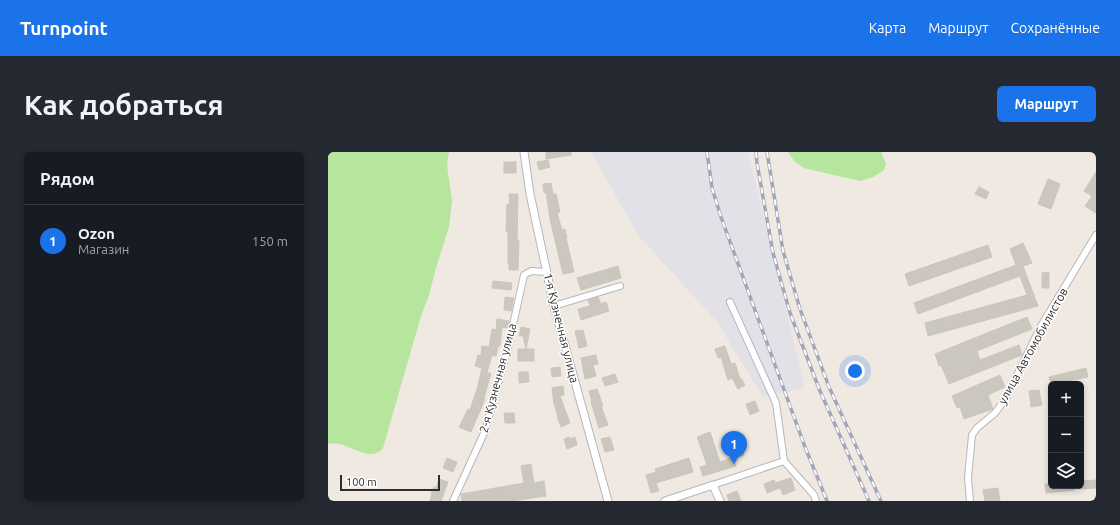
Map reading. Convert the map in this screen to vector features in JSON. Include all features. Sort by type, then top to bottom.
[{"type":"street","name":"1-я Кузнечная улица","points":[[524,152],[530,194],[554,306],[608,501]]},
{"type":"street","name":"улица Автомобилистов","points":[[970,501],[968,478],[972,436],[977,428],[995,413],[1006,398],[1041,326],[1096,235]]},
{"type":"street","name":"2-я Кузнечная улица","points":[[453,501],[485,431],[509,343],[524,276],[531,271],[547,272]]},
{"type":"street","points":[[554,306],[620,286]]},
{"type":"street","points":[[730,302],[776,402],[784,461],[814,495],[816,501]]},
{"type":"street","points":[[665,501],[784,461]]},
{"type":"street","points":[[713,485],[720,501]]},
{"type":"shaded area","points":[[591,152],[748,152],[805,388],[763,397],[717,322],[638,235]]},
{"type":"green space","points":[[328,152],[449,152],[447,165],[452,201],[449,227],[429,295],[421,316],[383,448],[377,453],[371,454],[335,443],[328,444]]},
{"type":"green space","points":[[788,152],[881,152],[886,163],[884,170],[873,177],[860,181],[804,168],[794,161]]},
{"type":"building","points":[[546,152],[571,152],[571,155],[546,159]]},
{"type":"building","points":[[548,160],[550,167],[539,170],[537,162]]},
{"type":"building","points":[[504,162],[516,162],[516,173],[504,173]]},
{"type":"building","points":[[1096,172],[1096,213],[1085,206],[1092,196],[1084,191]]},
{"type":"building","points":[[1048,179],[1060,184],[1051,209],[1038,204]]},
{"type":"building","points":[[551,183],[553,194],[556,194],[560,212],[557,213],[562,230],[565,229],[574,272],[563,274],[550,219],[546,192],[544,193],[543,184]]},
{"type":"building","points":[[979,187],[989,192],[986,199],[975,194]]},
{"type":"building","points":[[509,194],[518,194],[518,270],[509,270],[508,263],[508,232],[506,232],[507,204],[510,204]]},
{"type":"building","points":[[1023,243],[1032,263],[1023,266],[1038,306],[928,336],[925,323],[1027,295],[1020,276],[918,314],[914,303],[1016,265],[1010,249]]},
{"type":"building","points":[[988,245],[992,257],[909,286],[905,274]]},
{"type":"building","points":[[618,266],[621,278],[581,290],[577,278]]},
{"type":"building","points":[[1049,272],[1049,288],[1042,288],[1042,273]]},
{"type":"building","points":[[493,281],[512,283],[511,290],[492,288]]},
{"type":"building","points":[[505,297],[514,298],[511,311],[504,310]]},
{"type":"building","points":[[598,297],[601,304],[606,302],[609,311],[581,320],[578,309],[590,306],[588,300]]},
{"type":"building","points":[[1027,317],[1032,329],[977,351],[980,360],[1019,345],[1022,355],[949,384],[941,365],[939,366],[935,354]]},
{"type":"building","points":[[497,319],[509,321],[508,328],[502,327],[500,346],[498,346],[496,356],[492,355],[487,373],[491,373],[485,399],[471,432],[459,427],[468,409],[470,410],[477,389],[482,368],[475,366],[478,355],[481,356],[482,346],[489,347],[492,329],[496,330]]},
{"type":"building","points":[[521,327],[530,329],[526,349],[523,336],[519,336]]},
{"type":"building","points":[[583,330],[587,346],[579,348],[575,331]]},
{"type":"building","points":[[725,346],[731,364],[735,363],[740,379],[741,378],[745,385],[738,389],[732,378],[728,380],[721,357],[718,358],[715,349]]},
{"type":"building","points":[[518,349],[534,349],[534,361],[518,361]]},
{"type":"building","points":[[596,355],[598,364],[593,365],[596,376],[585,379],[581,358]]},
{"type":"building","points":[[560,367],[561,376],[552,377],[551,368]]},
{"type":"building","points":[[1086,368],[1088,377],[1067,381],[1050,381],[1049,377]]},
{"type":"building","points":[[519,372],[528,372],[529,382],[519,383]]},
{"type":"building","points":[[615,374],[618,382],[605,386],[602,378]]},
{"type":"building","points":[[1000,375],[1005,387],[988,395],[993,409],[964,419],[960,407],[957,408],[952,396]]},
{"type":"building","points":[[563,386],[564,395],[560,396],[570,423],[561,427],[554,404],[552,388]]},
{"type":"building","points":[[597,389],[608,425],[599,428],[589,391]]},
{"type":"building","points":[[1039,390],[1042,405],[1031,407],[1029,391]]},
{"type":"building","points":[[755,401],[759,411],[750,415],[746,404]]},
{"type":"building","points":[[504,413],[514,413],[515,423],[505,423]]},
{"type":"building","points":[[710,432],[720,462],[733,457],[736,466],[703,476],[700,467],[707,465],[697,437]]},
{"type":"building","points":[[569,437],[570,439],[575,437],[577,445],[567,449],[564,439]]},
{"type":"building","points":[[610,437],[614,450],[605,452],[601,439]]},
{"type":"building","points":[[741,446],[744,455],[736,458],[732,450]]},
{"type":"building","points":[[447,458],[457,462],[453,472],[443,468]]},
{"type":"building","points":[[689,458],[693,472],[656,483],[659,491],[651,493],[646,475],[656,472],[655,469]]},
{"type":"building","points":[[531,464],[534,483],[544,481],[546,496],[512,501],[462,501],[461,494],[524,483],[521,466]]},
{"type":"building","points":[[791,478],[795,490],[783,495],[780,488],[767,493],[764,484],[774,480],[775,483]]},
{"type":"building","points":[[439,479],[448,482],[441,501],[430,501],[431,493],[434,487],[436,488]]},
{"type":"building","points":[[1096,480],[1096,488],[1084,489],[1084,481]]},
{"type":"building","points":[[1045,484],[1048,484],[1048,489],[1074,489],[1074,490],[1046,493]]},
{"type":"building","points":[[998,488],[1000,501],[985,501],[983,490]]},
{"type":"building","points":[[737,491],[741,501],[729,501],[727,495]]},
{"type":"railway","points":[[707,152],[712,188],[721,217],[805,447],[827,501]]},
{"type":"railway","points":[[756,152],[773,253],[790,313],[820,391],[869,501]]},
{"type":"railway","points":[[767,152],[783,251],[800,309],[829,387],[881,501]]},
{"type":"place","name":"Ozon","points":[[734,464]]}]
